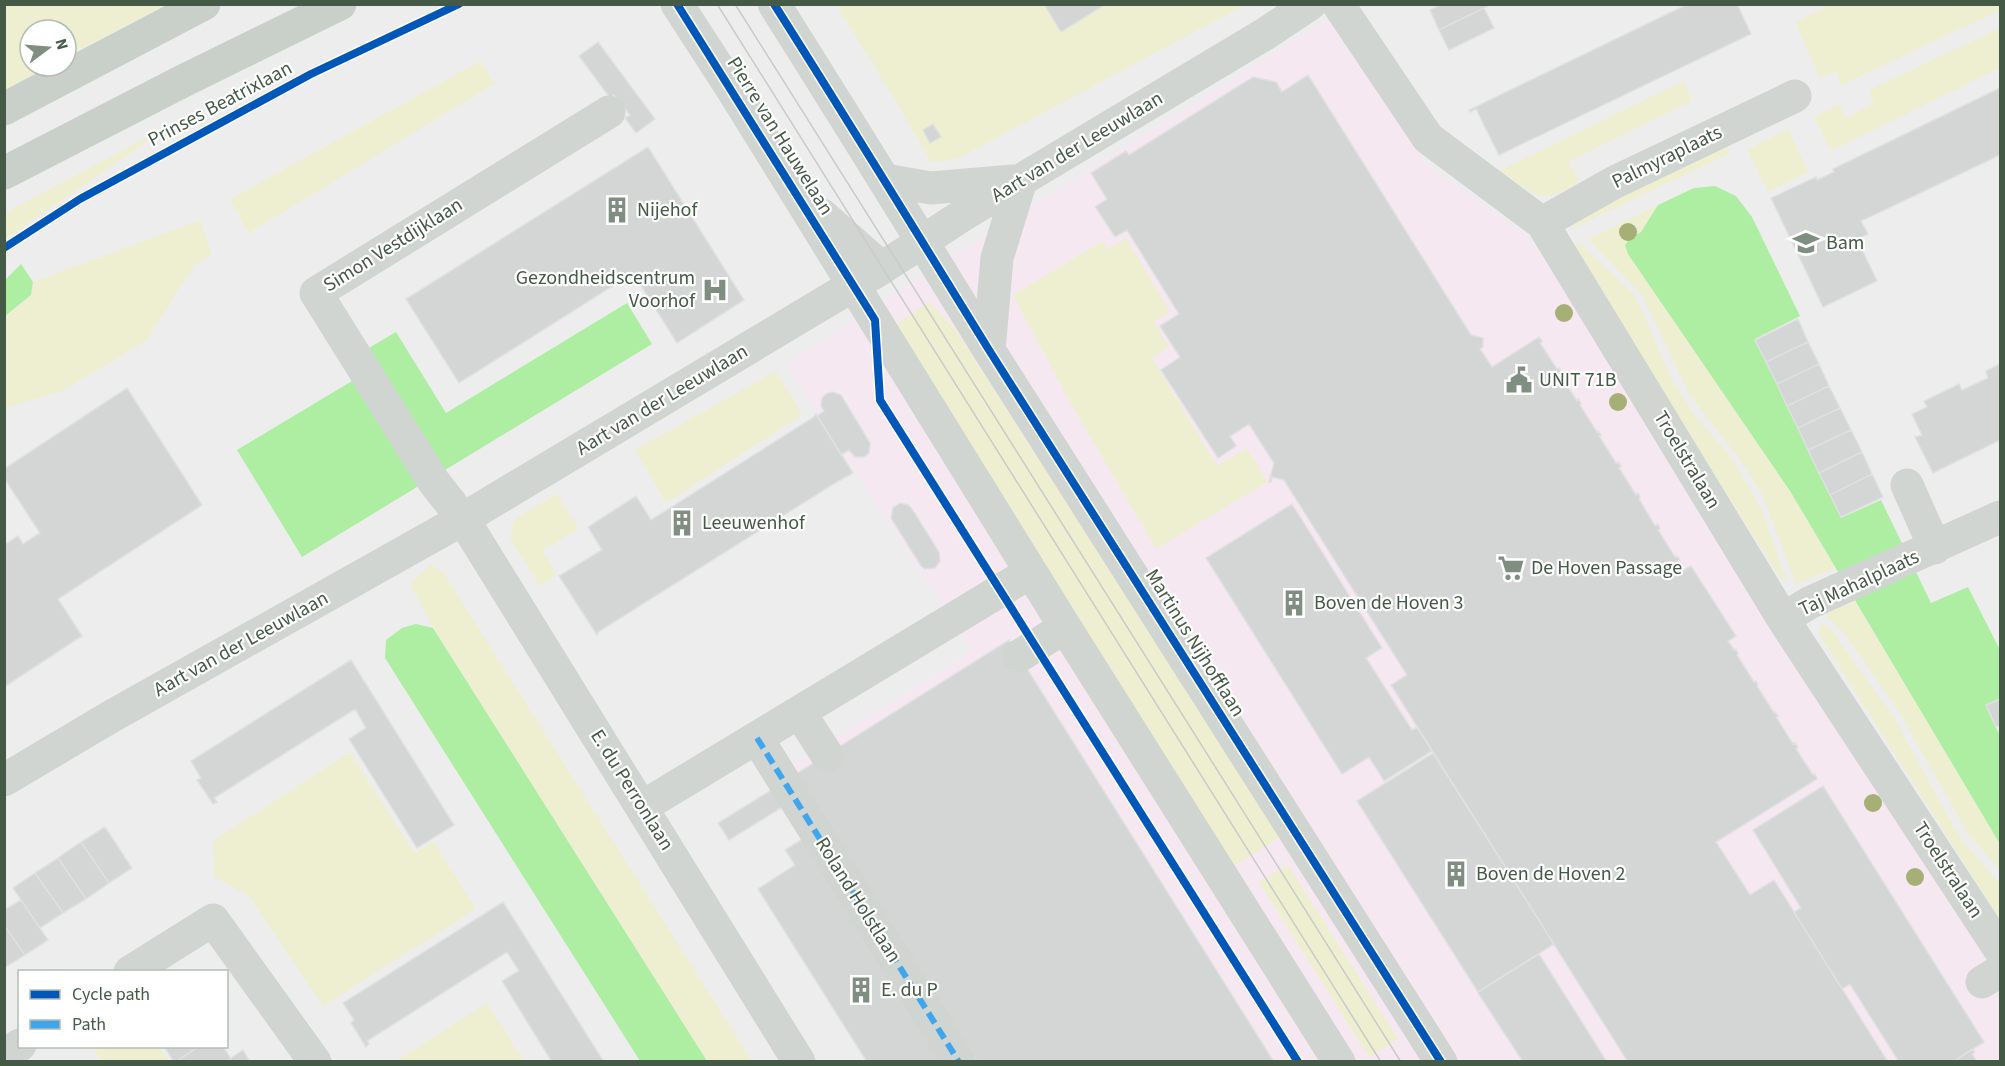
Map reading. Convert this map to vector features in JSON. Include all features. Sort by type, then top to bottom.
[{"type":"main road","points":[[4,109],[204,4]]},
{"type":"main road","name":"Prinses Beatrixlaan","points":[[4,173],[340,4]]},
{"type":"street","name":"Pierre van Hauwelaan","points":[[677,4],[853,286]]},
{"type":"street","points":[[774,4],[885,180],[921,242]]},
{"type":"street","name":"Aart van der Leeuwlaan","points":[[4,780],[112,716],[463,519],[853,286],[966,213],[1265,34],[1310,4]]},
{"type":"street","name":"Troelstralaan","points":[[1338,4],[1428,138],[1542,223],[1783,619],[2001,950]]},
{"type":"street","name":"Palmyraplaats","points":[[1542,223],[1615,182],[1796,96]]},
{"type":"street","name":"Simon Vestdijklaan","points":[[463,519],[434,482],[316,293],[609,112]]},
{"type":"street","points":[[885,180],[931,188],[1021,180],[997,258],[989,350]]},
{"type":"street","points":[[792,187],[834,228],[882,268]]},
{"type":"street","name":"Martinus Nijhofflaan","points":[[921,242],[1441,1062]]},
{"type":"street","points":[[853,286],[1338,1062]]},
{"type":"street","name":"Taj Mahalplaats","points":[[1907,485],[1926,552]]},
{"type":"street","name":"Taj Mahalplaats","points":[[1783,619],[1809,603],[2001,518]]},
{"type":"street","name":"E. du Perronlaan","points":[[463,519],[799,1062]]},
{"type":"street","points":[[642,807],[1031,572]]},
{"type":"street","points":[[1019,656],[1065,627]]},
{"type":"street","points":[[800,713],[827,755]]},
{"type":"street","name":"Roland Holstlaan","points":[[757,738],[959,1062]]},
{"type":"street","points":[[133,970],[213,920],[315,1062]]},
{"type":"street","points":[[4,1055],[18,1046]]},
{"type":"shaded area","points":[[5,4],[165,4],[78,51],[78,18],[18,18],[18,78],[26,78],[5,89]]},
{"type":"shaded area","points":[[2000,4],[2000,10],[1842,85],[1836,71],[1820,78],[1795,22],[1831,5]]},
{"type":"shaded area","points":[[836,5],[1245,5],[957,159],[930,162],[905,116]]},
{"type":"shaded area","points":[[1331,17],[1426,164],[1529,237],[1545,261],[2000,974],[2000,1061],[965,1061],[786,770],[972,651],[785,363],[816,346],[967,247]]},
{"type":"shaded area","points":[[2000,28],[2000,68],[1831,151],[1814,117],[1839,104],[1846,118],[1874,103],[1869,90]]},
{"type":"shaded area","points":[[481,61],[494,84],[249,233],[230,199]]},
{"type":"shaded area","points":[[1684,81],[1692,101],[1569,161],[1579,182],[1562,191],[1545,196],[1531,192],[1499,171]]},
{"type":"shaded area","points":[[168,126],[160,133],[5,239],[5,213]]},
{"type":"shaded area","points":[[1788,129],[1809,172],[1768,192],[1747,150]]},
{"type":"shaded area","points":[[1726,143],[1730,153],[1574,228],[1568,218]]},
{"type":"shaded area","points":[[1715,186],[1736,196],[1752,217],[1800,316],[1755,339],[1841,518],[1881,500],[1931,603],[1968,587],[2000,650],[2000,699],[1986,706],[2000,736],[2000,844],[1790,491],[1628,254],[1625,245],[1630,238],[1641,232],[1658,205],[1694,188]]},
{"type":"shaded area","points":[[1658,205],[1641,232],[1630,238],[1625,245],[1628,254],[1790,491],[1835,568],[1796,585],[1763,496],[1739,458],[1689,394],[1642,295],[1588,239]]},
{"type":"shaded area","points":[[200,220],[212,255],[195,264],[146,341],[62,391],[5,408],[5,316],[31,296],[33,282]]},
{"type":"shaded area","points":[[1126,238],[1170,312],[1154,322],[1169,347],[1152,358],[1217,466],[1247,448],[1267,482],[1156,549],[1066,395],[1013,295],[1103,241],[1108,249]]},
{"type":"shaded area","points":[[1580,243],[1635,296],[1672,379],[1692,412],[1734,461],[1762,511],[1787,581],[1781,579],[1570,247]]},
{"type":"shaded area","points":[[21,264],[33,282],[31,295],[5,316],[5,280]]},
{"type":"shaded area","points":[[929,302],[956,330],[1034,453],[1082,510],[1285,834],[1231,868],[894,326]]},
{"type":"shaded area","points":[[627,303],[652,344],[302,557],[237,450],[377,366],[367,349],[396,332],[446,413]]},
{"type":"shaded area","points":[[776,371],[802,415],[666,503],[635,450]]},
{"type":"shaded area","points":[[557,494],[579,529],[542,550],[557,575],[540,586],[510,538],[514,520]]},
{"type":"shaded area","points":[[431,565],[443,572],[752,1061],[707,1061],[433,628],[410,583]]},
{"type":"shaded area","points":[[1855,601],[2000,844],[2000,870],[1967,832],[1899,712],[1848,638],[1825,614]]},
{"type":"shaded area","points":[[416,624],[433,628],[707,1061],[640,1061],[385,658],[386,640],[402,628]]},
{"type":"shaded area","points":[[1825,624],[1893,716],[1960,838],[2000,884],[2000,920],[1820,636],[1818,629]]},
{"type":"shaded area","points":[[350,752],[414,853],[434,842],[476,909],[323,1006],[249,896],[214,877],[213,841]]},
{"type":"shaded area","points":[[1288,865],[1398,1039],[1369,1057],[1259,882]]},
{"type":"shaded area","points":[[487,1003],[524,1061],[396,1061]]},
{"type":"shaded area","points":[[93,1048],[160,1048],[169,1061],[102,1061]]},
{"type":"building","points":[[1044,4],[1106,4],[1061,32]]},
{"type":"building","points":[[1442,4],[1492,4],[1439,30],[1430,10]]},
{"type":"building","points":[[1688,4],[1737,4],[1751,34],[1499,155],[1476,109],[1470,112],[1469,110]]},
{"type":"building","points":[[1484,8],[1494,28],[1449,50],[1439,30]]},
{"type":"building","points":[[598,42],[655,119],[636,133],[625,118],[630,115],[614,95],[610,98],[579,56]]},
{"type":"building","name":"De Hoven Passage","points":[[1308,75],[1471,335],[1483,338],[1483,347],[1480,349],[1492,367],[1539,337],[1542,341],[1540,343],[1557,369],[1559,368],[1562,372],[1560,374],[1577,401],[1579,399],[1580,405],[1601,435],[1599,436],[1616,463],[1618,462],[1621,466],[1619,468],[1636,495],[1638,493],[1639,499],[1655,526],[1658,524],[1660,529],[1658,530],[1675,557],[1677,556],[1680,560],[1678,561],[1684,570],[1691,566],[1736,636],[1728,641],[1734,650],[1736,649],[1737,655],[1754,682],[1756,681],[1757,686],[1778,716],[1776,717],[1793,744],[1795,743],[1798,747],[1796,749],[1817,779],[1716,842],[1750,895],[1774,880],[1888,1062],[1628,1062],[1391,685],[1407,675],[1284,480],[1272,477],[1269,482],[1274,463],[1249,424],[1230,436],[1236,446],[1218,458],[1161,370],[1180,357],[1160,326],[1179,314],[1127,230],[1115,237],[1095,207],[1107,199],[1091,173],[1126,151],[1129,155],[1253,77],[1276,82],[1282,92]]},
{"type":"building","points":[[2000,88],[2000,155],[1861,221],[1868,234],[1857,239],[1877,281],[1823,307],[1771,198],[1816,177],[1817,180],[1834,172],[1833,169]]},
{"type":"building","points":[[933,124],[941,137],[930,143],[923,130]]},
{"type":"building","name":"Nijehof","points":[[648,147],[744,300],[677,343],[633,273],[459,383],[406,299]]},
{"type":"building","points":[[1798,319],[1808,342],[1766,362],[1755,340]]},
{"type":"building","points":[[1808,342],[1819,364],[1777,384],[1766,362]]},
{"type":"building","points":[[1819,364],[1829,386],[1787,406],[1777,384]]},
{"type":"building","points":[[2000,364],[2000,440],[1933,473],[1915,437],[1922,435],[1912,414],[1927,407],[1924,401],[1959,384],[1962,390],[1988,378],[1986,371]]},
{"type":"building","points":[[1829,386],[1840,408],[1798,428],[1787,406]]},
{"type":"building","points":[[127,388],[202,505],[58,599],[82,636],[4,687],[4,545],[18,536],[23,544],[40,533],[4,478],[4,469]]},
{"type":"building","points":[[832,392],[841,395],[870,443],[869,453],[864,457],[855,457],[849,450],[841,455],[817,416],[824,411],[821,406],[822,398]]},
{"type":"building","points":[[1840,408],[1851,430],[1808,450],[1798,428]]},
{"type":"building","name":"Leeuwenhof","points":[[816,414],[853,473],[598,632],[597,635],[559,576],[602,550],[588,527],[636,496],[651,520]]},
{"type":"building","points":[[1851,430],[1862,452],[1819,473],[1808,450]]},
{"type":"building","points":[[1862,452],[1872,474],[1830,495],[1819,473]]},
{"type":"building","points":[[1872,474],[1883,497],[1841,517],[1830,495]]},
{"type":"building","points":[[900,503],[912,509],[939,552],[940,561],[935,568],[925,569],[921,566],[891,518],[893,508]]},
{"type":"building","name":"Boven de Hoven 3","points":[[1292,504],[1382,648],[1366,658],[1412,730],[1417,727],[1432,751],[1384,781],[1369,757],[1342,774],[1206,558]]},
{"type":"building","points":[[1009,640],[1274,1062],[977,1062],[796,774]]},
{"type":"building","points":[[351,660],[454,825],[417,848],[349,739],[366,728],[355,709],[214,798],[217,802],[213,804],[197,780],[201,778],[191,761]]},
{"type":"building","points":[[2000,699],[2000,725],[1996,727],[1986,705]]},
{"type":"building","name":"Boven de Hoven 2","points":[[1433,753],[1554,944],[1478,992],[1357,801]]},
{"type":"building","points":[[1823,786],[1984,1042],[1953,1062],[1899,1062],[1850,984],[1842,989],[1794,912],[1801,908],[1753,830]]},
{"type":"building","points":[[773,789],[784,806],[729,840],[718,823]]},
{"type":"building","points":[[105,827],[132,868],[109,883],[81,842]]},
{"type":"building","name":"E. du P","points":[[804,838],[945,1062],[867,1062],[758,889],[795,865],[785,850]]},
{"type":"building","points":[[81,842],[109,883],[86,899],[58,858]]},
{"type":"building","points":[[58,858],[86,899],[63,913],[35,873]]},
{"type":"building","points":[[35,873],[63,913],[40,928],[13,888]]},
{"type":"building","points":[[21,900],[48,940],[25,955],[4,925],[4,910]]},
{"type":"building","points":[[503,902],[604,1062],[552,1062],[502,981],[519,971],[507,952],[367,1041],[369,1044],[366,1047],[351,1023],[354,1020],[343,1003]]},
{"type":"building","points":[[4,925],[25,955],[4,968]]},
{"type":"building","points":[[1539,954],[1607,1062],[1523,1062],[1480,996],[1478,992]]},
{"type":"building","points":[[165,1048],[196,1048],[176,1062]]},
{"type":"building","points":[[196,1048],[224,1048],[231,1059],[227,1062],[176,1062]]},
{"type":"building","points":[[1972,1049],[1977,1062],[1953,1062]]},
{"type":"building","points":[[243,1050],[250,1062],[227,1062],[231,1058]]},
{"type":"tram line","points":[[717,4],[1381,1062]]},
{"type":"tram line","points":[[735,4],[1401,1062]]},
{"type":"marked path","points":[[757,738],[959,1062]]},
{"type":"cycle path","points":[[4,248],[80,199],[311,74],[459,4]]},
{"type":"cycle path","points":[[677,4],[875,320],[880,400],[1298,1062]]},
{"type":"cycle path","points":[[774,4],[989,350],[1441,1062]]},
{"type":"place","name":"Nijehof","points":[[617,210]]},
{"type":"place","name":"Bam","points":[[1806,243]]},
{"type":"place","name":"Gezondheidscentrum Voorhof","points":[[715,290]]},
{"type":"place","name":"UNIT 71B","points":[[1519,380]]},
{"type":"place","name":"Leeuwenhof","points":[[682,523]]},
{"type":"place","name":"De Hoven Passage","points":[[1511,568]]},
{"type":"place","name":"Boven de Hoven 3","points":[[1294,603]]},
{"type":"place","name":"Boven de Hoven 2","points":[[1456,874]]},
{"type":"place","name":"E. du P","points":[[861,990]]}]
